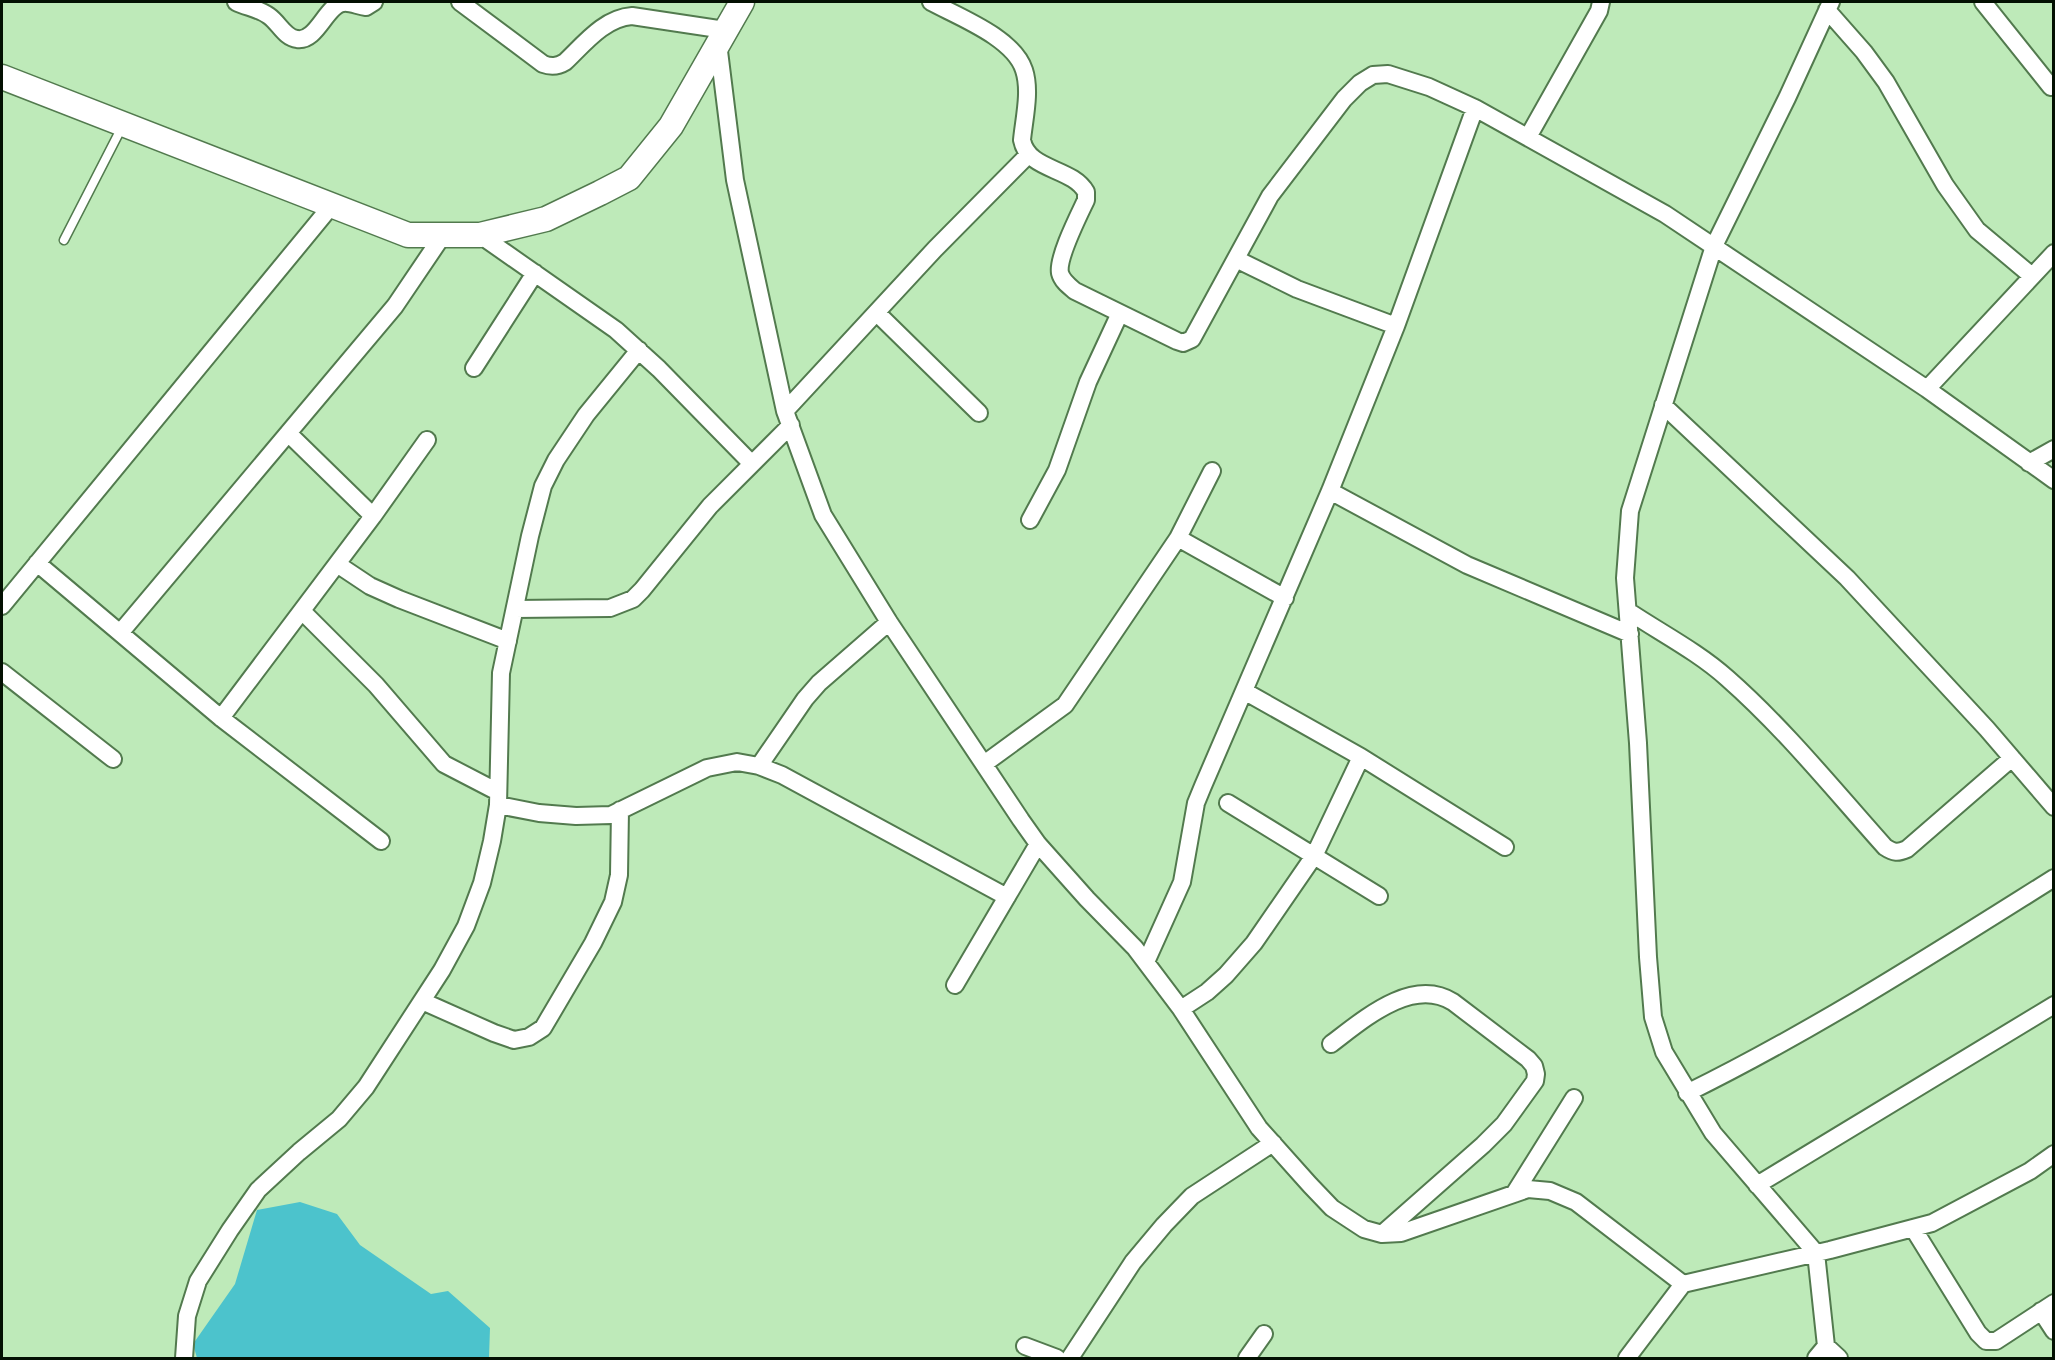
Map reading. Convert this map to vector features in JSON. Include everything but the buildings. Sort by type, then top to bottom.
[{"type":"main road","points":[[2,77],[408,235],[480,236],[546,219],[600,194],[629,177],[671,126],[742,2]]},
{"type":"street","points":[[236,2],[267,15],[286,34],[301,40],[310,36],[339,5],[346,3],[366,7],[374,2]]},
{"type":"street","points":[[460,2],[550,67],[565,62],[606,25],[622,16],[632,16],[721,36],[735,180],[788,418],[823,515],[889,622],[1038,844],[1135,948],[1181,1009],[1259,1128],[1332,1208],[1364,1229],[1382,1234],[1401,1233],[1528,1189],[1550,1191],[1576,1202],[1683,1284]]},
{"type":"street","points":[[931,2],[1000,41],[1016,55],[1024,69],[1027,87],[1022,140],[1024,148],[1028,155],[1077,181],[1086,192],[1086,200],[1061,258],[1060,276],[1075,291],[1177,341],[1188,342],[1197,331],[1270,196],[1344,99],[1360,83],[1373,75],[1388,74],[1429,87],[1475,108],[1665,214],[1927,389],[2054,480]]},
{"type":"street","points":[[1528,137],[1599,11],[1601,2]]},
{"type":"street","points":[[1983,2],[2051,87]]},
{"type":"street","points":[[1839,1359],[1821,1352],[1816,1253],[1713,1133],[1664,1052],[1653,1017],[1638,742],[1625,578],[1630,511],[1714,246],[1787,98],[1829,6],[1886,82],[1945,184],[1977,230],[2032,276]]},
{"type":"street","points":[[1146,962],[1182,882],[1200,795],[1330,491],[1396,326],[1475,108]]},
{"type":"street","points":[[515,609],[610,608],[633,599],[691,528],[752,464],[788,418],[935,249],[1028,155]]},
{"type":"street","points":[[2,606],[332,206]]},
{"type":"street","points":[[120,633],[395,306],[443,235]]},
{"type":"street","points":[[480,236],[590,310],[639,350],[752,464]]},
{"type":"street","points":[[1927,389],[2054,253]]},
{"type":"street","points":[[1236,259],[1297,289],[1396,326]]},
{"type":"street","points":[[474,368],[535,273]]},
{"type":"street","points":[[1030,520],[1057,470],[1088,382],[1120,313]]},
{"type":"street","points":[[878,314],[979,413]]},
{"type":"street","points":[[184,1358],[187,1316],[198,1281],[230,1230],[258,1190],[339,1119],[366,1088],[422,1001],[466,926],[482,883],[498,798],[501,673],[543,486],[556,460],[586,415],[639,350]]},
{"type":"street","points":[[1663,405],[1847,578],[2054,807]]},
{"type":"street","points":[[288,433],[373,516]]},
{"type":"street","points":[[221,718],[373,516],[427,440]]},
{"type":"street","points":[[2029,463],[2054,449]]},
{"type":"street","points":[[984,765],[1065,705],[1178,538],[1212,471]]},
{"type":"street","points":[[1330,491],[1467,565],[1629,634]]},
{"type":"street","points":[[1178,538],[1285,598]]},
{"type":"street","points":[[37,563],[221,718],[381,841]]},
{"type":"street","points":[[337,564],[370,586],[508,641]]},
{"type":"street","points":[[302,611],[376,685],[444,764],[498,798],[539,813],[576,816],[611,815],[707,768],[737,762],[759,766],[782,775],[1006,897]]},
{"type":"street","points":[[1628,611],[1725,676],[1772,721],[1892,852],[1899,853],[1908,849],[2012,758]]},
{"type":"street","points":[[759,766],[805,699],[819,683],[889,622]]},
{"type":"street","points":[[2,672],[113,759]]},
{"type":"street","points":[[1244,691],[1361,757],[1506,847]]},
{"type":"street","points":[[1181,1009],[1207,992],[1240,960],[1314,856],[1361,757]]},
{"type":"street","points":[[1228,803],[1379,896]]},
{"type":"street","points":[[422,1001],[514,1040],[529,1037],[543,1028],[593,943],[613,902],[619,875],[620,810]]},
{"type":"street","points":[[955,986],[1038,844]]},
{"type":"street","points":[[1688,1094],[1841,1011],[2054,878]]},
{"type":"street","points":[[1331,1044],[1370,1014],[1389,1004],[1430,993],[1443,996],[1453,1002],[1534,1066],[1536,1074],[1530,1090],[1494,1134],[1382,1234]]},
{"type":"street","points":[[1757,1185],[2054,1005]]},
{"type":"street","points":[[1514,1194],[1574,1098]]},
{"type":"street","points":[[1070,1359],[1133,1262],[1164,1225],[1192,1196],[1273,1143]]},
{"type":"street","points":[[1627,1359],[1683,1284],[1932,1223],[2030,1171],[2054,1154]]},
{"type":"street","points":[[1913,1228],[1978,1333],[1986,1341],[1994,1359]]},
{"type":"street","points":[[1986,1341],[1996,1341],[2048,1307],[2054,1331]]},
{"type":"street","points":[[1247,1359],[1264,1334]]},
{"type":"street","points":[[1025,1346],[1057,1359]]},
{"type":"lane","points":[[64,240],[124,124]]},
{"type":"water","points":[[300,1202],[337,1214],[360,1245],[431,1294],[448,1291],[490,1328],[489,1358],[197,1358],[193,1344],[235,1284],[257,1210]]}]
